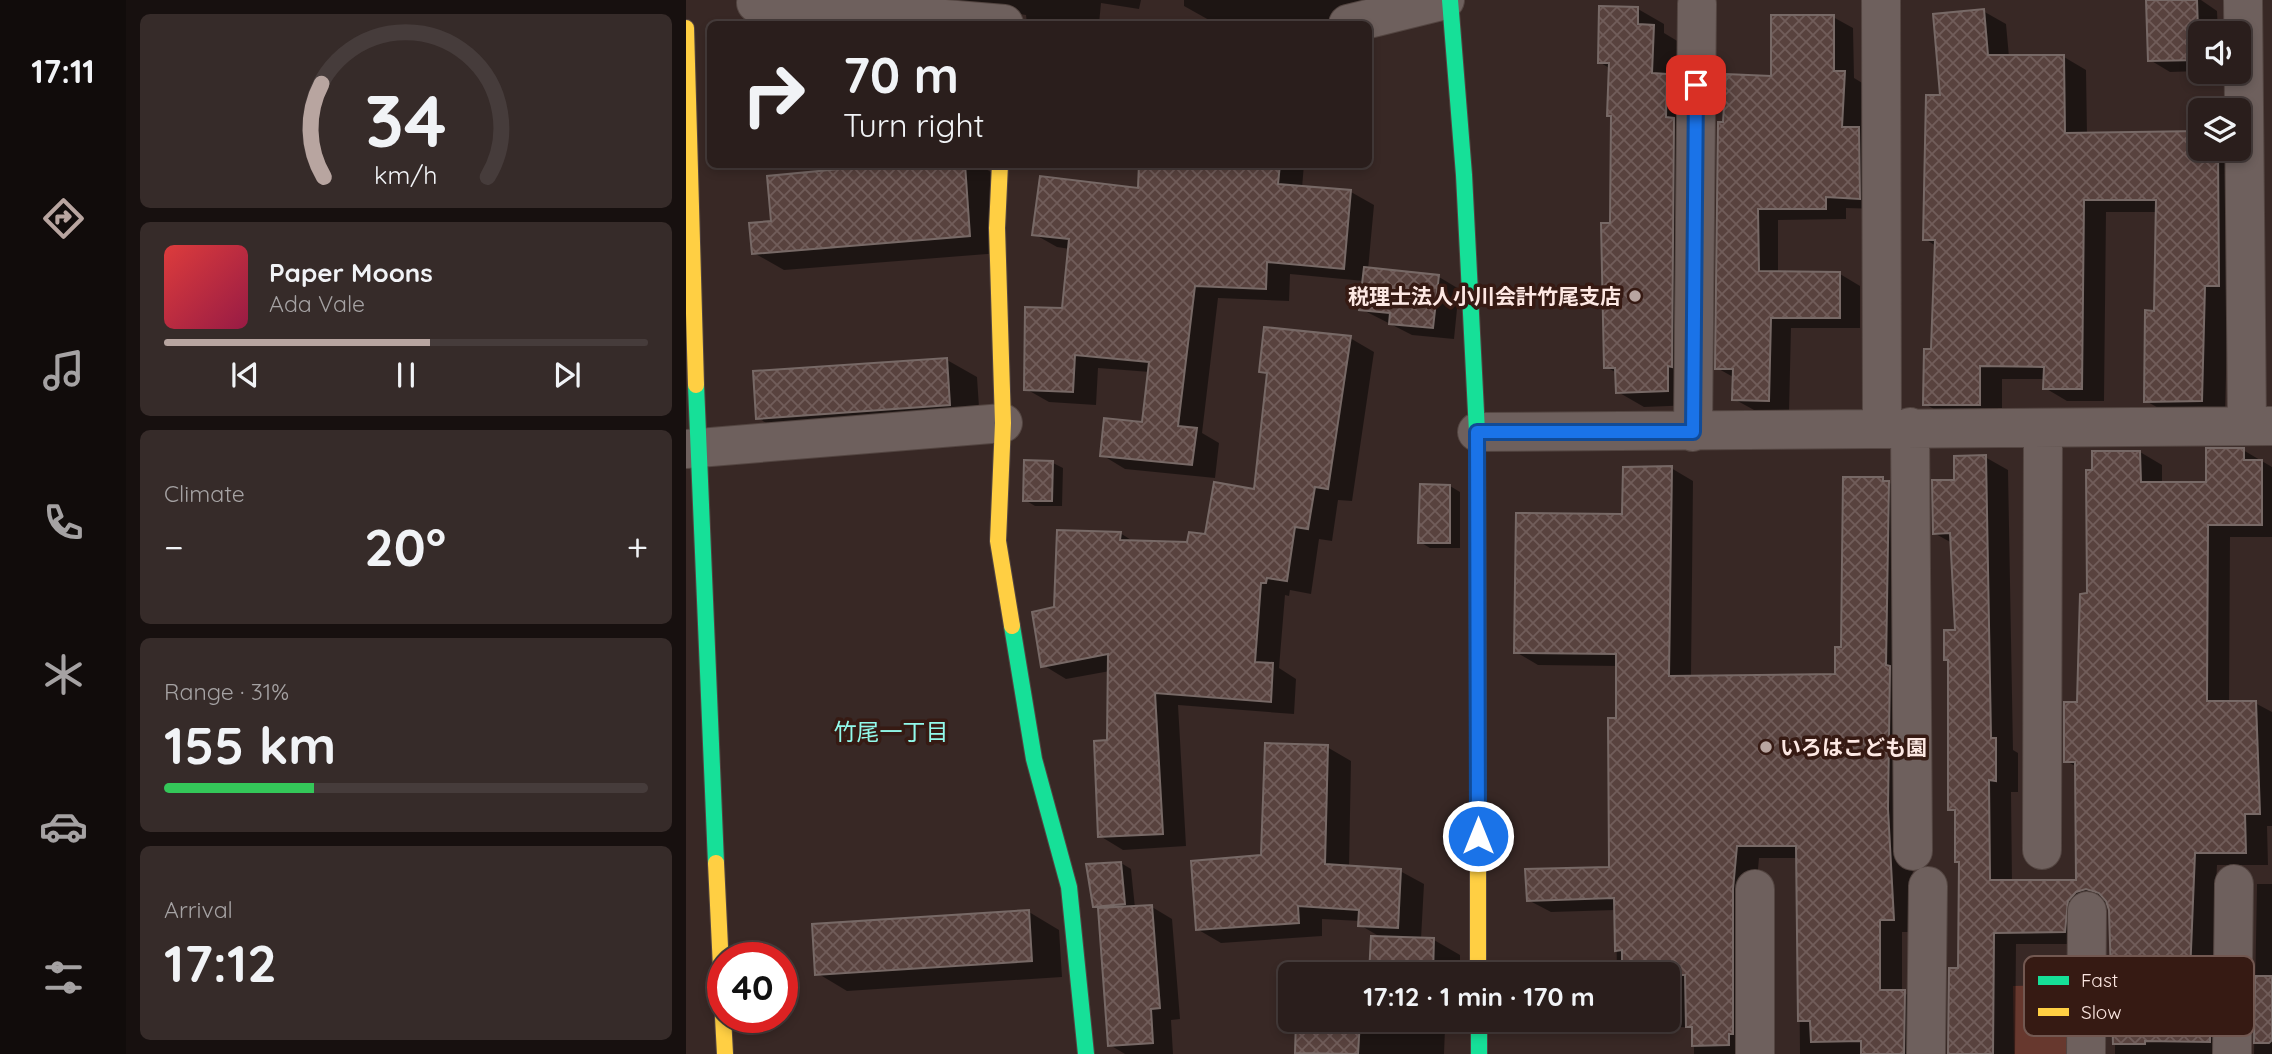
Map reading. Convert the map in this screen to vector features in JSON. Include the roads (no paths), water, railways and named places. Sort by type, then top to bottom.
[{"type":"street","points":[[1006,21],[1007,0]]},
{"type":"street","points":[[1360,21],[1445,0]]},
{"type":"street","points":[[1450,0],[1464,175],[1477,432],[1478,962]]},
{"type":"street","points":[[1881,0],[1913,851]]},
{"type":"street","points":[[1477,432],[2260,425],[2243,0]]},
{"type":"street","points":[[756,3],[970,21]]},
{"type":"street","points":[[1693,432],[1697,4]]},
{"type":"street","points":[[686,28],[692,448],[719,942]]},
{"type":"street","points":[[1000,168],[997,229],[1003,423],[998,541],[1034,759],[1069,887],[1086,1054]]},
{"type":"street","points":[[692,448],[1003,423]]},
{"type":"street","points":[[2042,850],[2043,429]]},
{"type":"street","points":[[2233,956],[2234,884]]},
{"type":"street","points":[[1926,1054],[1928,886]]},
{"type":"street","points":[[1755,889],[1755,1054]]},
{"type":"street","points":[[2087,911],[2087,956]]},
{"type":"street","points":[[1479,1032],[1479,1054]]},
{"type":"street","points":[[724,1033],[725,1054]]},
{"type":"street","points":[[2086,1036],[2086,1054]]},
{"type":"street","points":[[2232,1036],[2232,1054]]},
{"type":"place","name":"税理士法人小川会計竹尾支店","points":[[1635,296]]},
{"type":"place","name":"いろはこども園","points":[[1766,747]]},
{"type":"district","name":"竹尾一丁目","points":[[891,731]]}]
